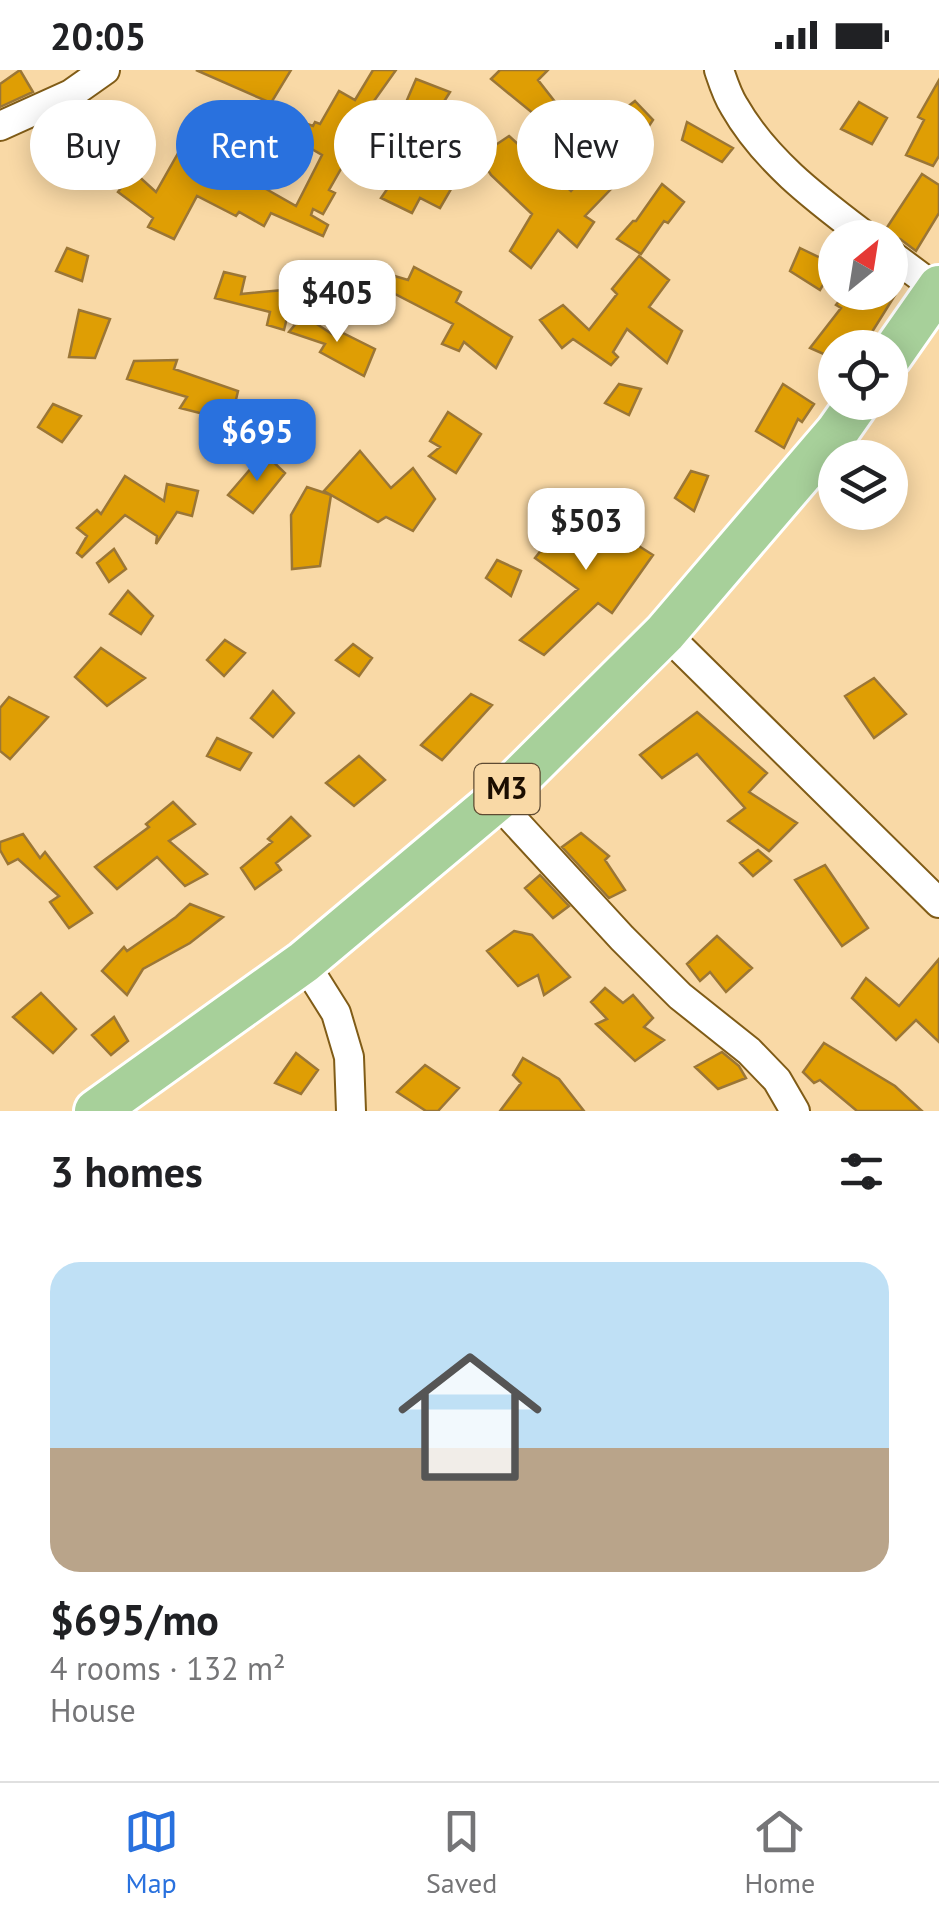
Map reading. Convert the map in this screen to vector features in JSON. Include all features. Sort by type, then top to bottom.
[{"type":"main road","points":[[908,331],[938,288]]},
{"type":"main road","name":"M3","points":[[96,1111],[304,962],[496,800],[665,633],[845,420]]},
{"type":"street","points":[[0,126],[71,94],[105,70]]},
{"type":"street","points":[[718,70],[732,104],[761,146],[808,193],[844,220]]},
{"type":"street","points":[[908,267],[938,288]]},
{"type":"street","points":[[665,633],[939,903]]},
{"type":"street","points":[[496,800],[680,996],[749,1051],[777,1080],[795,1111]]},
{"type":"street","points":[[304,962],[336,1013],[349,1056],[351,1111]]},
{"type":"building","points":[[20,70],[33,92],[0,107],[0,84]]},
{"type":"building","points":[[196,70],[291,70],[273,100],[264,100]]},
{"type":"building","points":[[373,70],[396,70],[375,100],[355,100]]},
{"type":"building","points":[[500,70],[548,70],[538,80],[554,100],[517,100],[491,79]]},
{"type":"building","points":[[416,79],[450,92],[445,100],[407,100]]},
{"type":"building","points":[[939,80],[939,156],[933,166],[906,155],[924,120],[918,117]]},
{"type":"building","points":[[339,91],[355,100],[334,100],[334,181],[329,190],[335,193],[323,214],[313,209],[311,215],[328,225],[323,236],[271,213],[264,226],[197,196],[174,239],[148,227],[153,218],[118,192],[156,192],[176,157],[176,190],[268,190],[296,206],[304,190],[314,190],[314,171],[322,155],[314,150],[314,124],[320,124]]},
{"type":"building","points":[[859,102],[887,118],[872,144],[841,129]]},
{"type":"building","points":[[687,122],[733,148],[722,162],[682,140]]},
{"type":"building","points":[[509,136],[517,143],[517,190],[610,190],[585,216],[594,222],[577,247],[558,230],[531,268],[510,251],[532,214],[497,181],[497,144]]},
{"type":"building","points":[[922,174],[939,185],[939,213],[916,251],[908,245],[908,220],[892,220]]},
{"type":"building","points":[[662,184],[684,202],[668,223],[664,221],[641,254],[617,239],[636,221]]},
{"type":"building","points":[[386,190],[450,190],[440,208],[420,198],[412,213],[381,198]]},
{"type":"building","points":[[67,248],[88,256],[82,281],[56,271]]},
{"type":"building","points":[[800,248],[818,257],[818,289],[790,271]]},
{"type":"building","points":[[639,256],[669,280],[649,307],[682,331],[667,363],[627,329],[613,352],[618,357],[611,365],[573,339],[562,348],[540,320],[563,305],[589,330],[617,294],[612,289]]},
{"type":"building","points":[[343,265],[358,273],[361,266],[408,280],[414,267],[461,292],[456,302],[512,337],[496,368],[464,342],[459,351],[442,344],[453,324],[391,292],[382,310],[353,294],[351,297],[327,286]]},
{"type":"building","points":[[224,272],[245,277],[241,294],[294,289],[284,330],[267,325],[270,312],[215,298]]},
{"type":"building","points":[[79,310],[110,319],[95,358],[69,357]]},
{"type":"building","points":[[839,310],[886,310],[873,330],[824,330]]},
{"type":"building","points":[[303,315],[332,334],[343,319],[343,333],[375,349],[364,376],[320,352],[325,344],[289,332]]},
{"type":"building","points":[[177,360],[174,369],[238,391],[231,421],[180,408],[187,397],[127,379],[134,361]]},
{"type":"building","points":[[619,384],[641,389],[629,415],[605,403]]},
{"type":"building","points":[[783,384],[814,404],[802,422],[798,419],[784,448],[756,431]]},
{"type":"building","points":[[53,404],[81,416],[62,442],[38,427]]},
{"type":"building","points":[[448,412],[481,434],[456,473],[429,456],[440,447],[430,441]]},
{"type":"building","points":[[360,451],[391,488],[413,468],[435,499],[413,531],[386,517],[378,522],[324,491]]},
{"type":"building","points":[[264,453],[285,473],[253,513],[228,495]]},
{"type":"building","points":[[691,471],[708,476],[694,511],[675,498]]},
{"type":"building","points":[[125,476],[164,501],[167,484],[198,491],[192,516],[177,512],[156,544],[157,536],[125,515],[82,557],[77,553],[87,536],[77,528],[97,510],[101,514]]},
{"type":"building","points":[[307,487],[331,495],[320,566],[292,569],[291,515]]},
{"type":"building","points":[[576,506],[653,555],[612,613],[598,603],[544,655],[520,640],[578,589],[535,558]]},
{"type":"building","points":[[114,549],[126,569],[109,582],[97,563]]},
{"type":"building","points":[[497,560],[521,571],[511,596],[486,578]]},
{"type":"building","points":[[128,591],[153,616],[141,634],[110,614]]},
{"type":"building","points":[[225,640],[245,653],[224,676],[207,660]]},
{"type":"building","points":[[353,644],[372,658],[359,676],[336,660]]},
{"type":"building","points":[[101,648],[145,678],[107,706],[75,677]]},
{"type":"building","points":[[874,678],[906,714],[874,738],[845,696]]},
{"type":"building","points":[[273,691],[294,713],[273,737],[251,718]]},
{"type":"building","points":[[471,694],[492,705],[442,760],[421,745]]},
{"type":"building","points":[[9,697],[48,717],[10,759],[0,751],[0,708]]},
{"type":"building","points":[[697,712],[767,773],[749,792],[797,823],[769,851],[728,821],[745,808],[697,754],[662,778],[640,755]]},
{"type":"building","points":[[217,738],[251,753],[240,770],[207,756]]},
{"type":"building","points":[[359,756],[385,780],[354,806],[326,783]]},
{"type":"building","points":[[173,802],[195,824],[169,841],[207,874],[185,886],[157,857],[117,889],[95,867],[149,827],[146,824]]},
{"type":"building","points":[[291,817],[310,836],[276,863],[281,870],[255,889],[241,868],[272,842],[268,839]]},
{"type":"building","points":[[581,833],[609,856],[605,860],[625,890],[609,898],[562,847]]},
{"type":"building","points":[[23,834],[40,858],[45,852],[92,913],[69,928],[50,902],[59,896],[18,859],[8,864],[0,842]]},
{"type":"building","points":[[758,850],[771,861],[753,876],[740,863]]},
{"type":"building","points":[[825,865],[868,928],[842,946],[795,880]]},
{"type":"building","points":[[540,875],[569,906],[553,918],[525,888]]},
{"type":"building","points":[[190,904],[223,917],[190,943],[143,969],[127,995],[102,971],[124,947],[127,951]]},
{"type":"building","points":[[514,931],[532,935],[570,977],[544,995],[538,975],[518,986],[487,951]]},
{"type":"building","points":[[717,936],[752,968],[726,992],[710,972],[700,981],[687,964]]},
{"type":"building","points":[[939,959],[939,1042],[916,1020],[896,1040],[852,998],[866,978],[899,1006]]},
{"type":"building","points":[[605,988],[623,1003],[633,995],[653,1018],[644,1027],[664,1040],[635,1061],[596,1024],[607,1019],[591,1002]]},
{"type":"building","points":[[41,993],[76,1029],[53,1053],[13,1017]]},
{"type":"building","points":[[114,1017],[128,1041],[111,1055],[92,1035]]},
{"type":"building","points":[[824,1043],[895,1086],[922,1111],[857,1111],[820,1080],[814,1083],[803,1072]]},
{"type":"building","points":[[722,1052],[746,1078],[718,1089],[695,1067]]},
{"type":"building","points":[[296,1053],[318,1070],[301,1094],[275,1083]]},
{"type":"building","points":[[523,1058],[559,1079],[584,1111],[500,1111],[521,1083],[513,1075]]},
{"type":"building","points":[[425,1065],[459,1088],[438,1111],[426,1111],[397,1092]]}]
